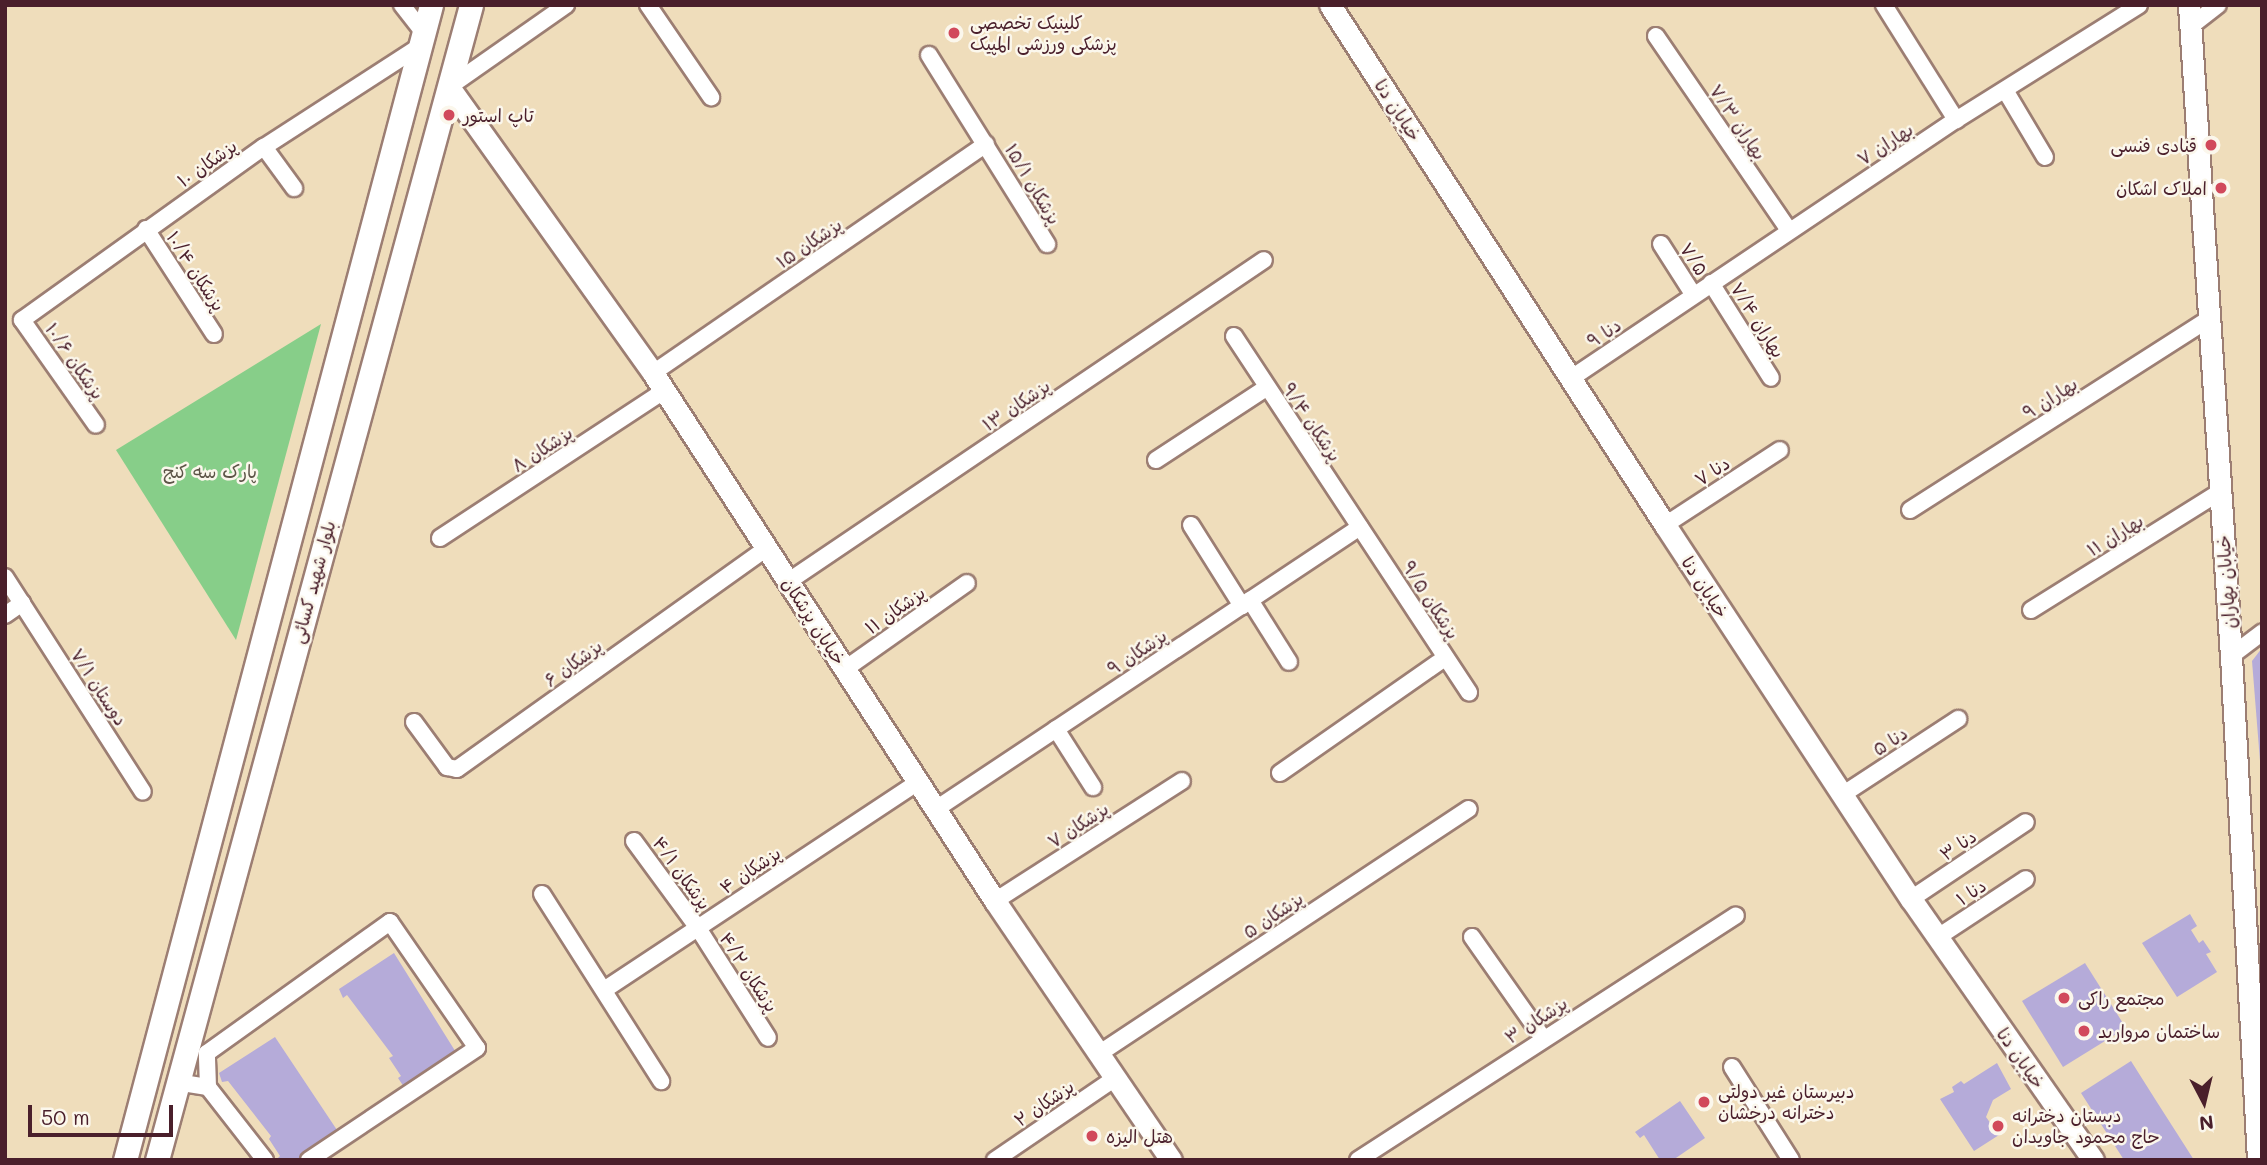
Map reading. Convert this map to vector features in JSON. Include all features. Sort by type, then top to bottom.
[{"type":"main road","name":"بلوار شهید کسائی","points":[[125,1160],[431,5]]},
{"type":"main road","name":"بلوار شهید کسائی","points":[[157,1160],[176,1082],[471,5]]},
{"type":"main road","points":[[246,705],[277,716]]},
{"type":"street","points":[[402,5],[422,39]]},
{"type":"street","points":[[449,88],[566,5]]},
{"type":"street","points":[[648,5],[711,97]]},
{"type":"street","name":"خیابان دنا","points":[[1330,5],[1842,795],[2093,1160]]},
{"type":"street","points":[[1884,5],[1956,120]]},
{"type":"street","name":"۷ بهاران","points":[[1656,321],[1956,120],[2139,5]]},
{"type":"street","points":[[2190,16],[2218,5]]},
{"type":"street","name":"خیابان بهاران","points":[[2190,16],[2231,656],[2258,1160]]},
{"type":"street","name":"۷/۳ بهاران","points":[[1656,36],[1789,230]]},
{"type":"street","name":"۱۰ پزشکان","points":[[22,320],[146,229],[422,39]]},
{"type":"street","name":"۱۵/۱ پزشکان","points":[[929,55],[1046,243]]},
{"type":"street","name":"خیابان پزشکان","points":[[449,88],[659,382],[995,901],[1171,1160]]},
{"type":"street","points":[[2005,90],[2045,157]]},
{"type":"street","name":"۱۵ پزشکان","points":[[659,382],[986,144]]},
{"type":"street","points":[[264,147],[294,188]]},
{"type":"street","name":"۱۰/۴ پزشکان","points":[[146,229],[214,334]]},
{"type":"street","name":"۷/۵","points":[[1661,244],[1693,294]]},
{"type":"street","name":"۱۳ پزشکان","points":[[789,581],[1264,260]]},
{"type":"street","name":"۷/۴ بهاران","points":[[1711,283],[1771,378]]},
{"type":"street","name":"۹ بهاران","points":[[1910,510],[2210,318]]},
{"type":"street","points":[[5,319],[22,320]]},
{"type":"street","name":"۱۰/۶ پزشکان","points":[[22,320],[96,425]]},
{"type":"street","name":"۹ دنا","points":[[1573,377],[1656,321]]},
{"type":"street","name":"۹/۴ پزشکان","points":[[1234,336],[1360,527]]},
{"type":"street","name":"۸ پزشکان","points":[[440,538],[659,382]]},
{"type":"street","points":[[1156,460],[1266,388]]},
{"type":"street","name":"۷ دنا","points":[[1665,525],[1780,450]]},
{"type":"street","name":"۱۱ بهاران","points":[[2031,610],[2220,492]]},
{"type":"street","points":[[1191,524],[1289,662]]},
{"type":"street","name":"۹ پزشکان","points":[[936,809],[1360,527]]},
{"type":"street","name":"۹/۵ پزشکان","points":[[1360,527],[1469,693]]},
{"type":"street","name":"۶ پزشکان","points":[[414,722],[447,767],[457,769],[766,548]]},
{"type":"street","name":"۷/۱ دوستان","points":[[5,577],[143,792]]},
{"type":"street","name":"۱۱ پزشکان","points":[[845,668],[967,583]]},
{"type":"street","points":[[5,615],[22,603]]},
{"type":"street","points":[[2231,656],[2262,633]]},
{"type":"street","points":[[1280,773],[1445,658]]},
{"type":"street","name":"۵ دنا","points":[[1842,795],[1958,719]]},
{"type":"street","points":[[1056,729],[1093,788]]},
{"type":"street","name":"۷ پزشکان","points":[[995,901],[1182,781]]},
{"type":"street","name":"۴ پزشکان","points":[[604,990],[918,782]]},
{"type":"street","name":"۵ پزشکان","points":[[1100,1053],[1468,809]]},
{"type":"street","name":"۳ دنا","points":[[1911,899],[2026,822]]},
{"type":"street","name":"۴/۱ پزشکان","points":[[635,841],[698,928]]},
{"type":"street","name":"۱ دنا","points":[[1938,937],[2026,879]]},
{"type":"street","points":[[542,894],[662,1081]]},
{"type":"street","name":"۳ پزشکان","points":[[1359,1160],[1736,915]]},
{"type":"street","points":[[265,1160],[208,1087],[207,1054],[390,922],[477,1048],[309,1160]]},
{"type":"street","name":"۴/۲ پزشکان","points":[[698,928],[768,1038]]},
{"type":"street","points":[[1472,937],[1543,1038]]},
{"type":"street","points":[[1732,1067],[1791,1160]]},
{"type":"street","name":"۲ پزشکان","points":[[995,1160],[1115,1078]]},
{"type":"street","points":[[176,1082],[208,1087]]},
{"type":"green space","name":"پارک سه کنج","points":[[321,324],[236,640],[116,450]]},
{"type":"building","points":[[2262,648],[2262,760],[2260,761],[2252,661]]},
{"type":"building","points":[[2190,914],[2197,926],[2191,930],[2199,943],[2203,940],[2211,952],[2206,954],[2217,972],[2177,997],[2142,943]]},
{"type":"building","points":[[394,953],[457,1054],[404,1087],[398,1078],[401,1076],[389,1058],[393,1056],[347,995],[343,998],[339,989]]},
{"type":"building","points":[[2085,963],[2126,1028],[2063,1067],[2022,1001]]},
{"type":"building","points":[[275,1037],[339,1133],[297,1160],[276,1160],[280,1156],[269,1139],[271,1136],[228,1081],[222,1082],[219,1073]]},
{"type":"building","points":[[2131,1061],[2194,1160],[2124,1160],[2081,1093]]},
{"type":"building","points":[[1997,1063],[2011,1089],[1993,1100],[1986,1117],[1999,1135],[1974,1151],[1940,1099],[1954,1092],[1952,1087],[1961,1081],[1964,1084]]},
{"type":"building","points":[[1680,1101],[1705,1138],[1673,1160],[1660,1160],[1644,1135],[1640,1138],[1635,1132]]},
{"type":"place","name":"کلینیک تخصصی پزشکی ورزشی المپیک","points":[[954,33]]},
{"type":"place","name":"تاپ استور","points":[[449,115]]},
{"type":"place","name":"قنادی فنسی","points":[[2211,145]]},
{"type":"place","name":"املاک اشکان","points":[[2221,188]]},
{"type":"place","name":"مجتمع راکی","points":[[2064,998]]},
{"type":"place","name":"ساختمان مروارید","points":[[2084,1031]]},
{"type":"place","name":"دبیرستان غیر دولتی دخترانه درخشان","points":[[1704,1102]]},
{"type":"place","name":"دبستان دخترانه حاج محمود جاویدان","points":[[1998,1126]]},
{"type":"place","name":"هتل الیزه","points":[[1092,1136]]}]
